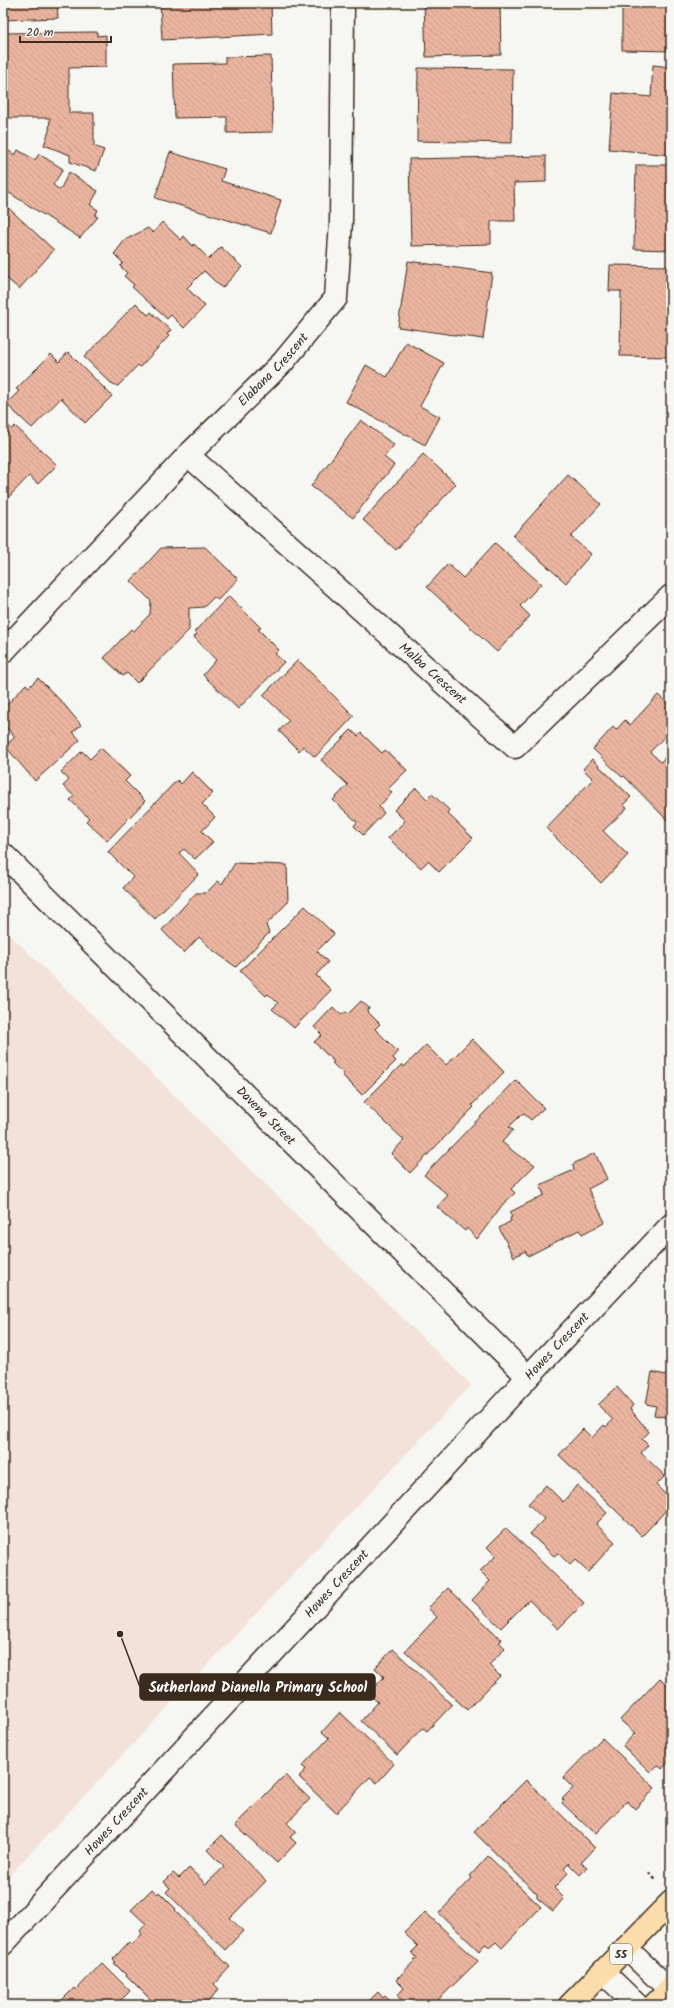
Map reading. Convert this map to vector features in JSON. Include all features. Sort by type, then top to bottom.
[{"type":"main road","name":"55","points":[[570,2005],[671,1902]]},
{"type":"main road","points":[[654,2005],[670,1990]]},
{"type":"street","name":"Elabana Crescent","points":[[3,652],[188,455],[283,362],[336,298],[341,222],[343,3]]},
{"type":"street","name":"Malba Crescent","points":[[188,455],[515,747],[671,596]]},
{"type":"street","name":"Davena Street","points":[[3,854],[528,1377]]},
{"type":"street","name":"Howes Crescent","points":[[3,1944],[528,1377],[670,1229]]},
{"type":"street","points":[[626,1948],[670,1990]]},
{"type":"street","points":[[602,1972],[637,2005]]},
{"type":"shaded area","points":[[3,928],[471,1385],[3,1882]]},
{"type":"building","points":[[3,3],[57,3],[58,18],[3,20]]},
{"type":"building","points":[[160,3],[271,3],[272,34],[162,40]]},
{"type":"building","points":[[424,3],[500,3],[501,55],[426,57]]},
{"type":"building","points":[[622,3],[671,3],[671,51],[622,50]]},
{"type":"building","points":[[97,32],[97,36],[106,35],[106,67],[69,68],[69,113],[94,113],[94,146],[104,150],[96,171],[70,162],[70,155],[44,145],[49,131],[50,118],[3,118],[3,33]]},
{"type":"building","points":[[271,56],[273,132],[227,133],[227,117],[175,118],[173,64],[225,63],[225,57]]},
{"type":"building","points":[[653,65],[671,67],[671,155],[609,149],[613,93],[651,97]]},
{"type":"building","points":[[418,68],[513,69],[512,143],[417,141]]},
{"type":"building","points":[[3,147],[15,155],[18,150],[35,160],[39,154],[63,169],[53,185],[60,190],[69,172],[98,191],[90,205],[98,210],[95,216],[98,217],[80,238],[3,189]]},
{"type":"building","points":[[170,152],[225,169],[221,181],[281,200],[271,233],[155,198]]},
{"type":"building","points":[[546,156],[546,182],[514,183],[515,221],[491,221],[491,244],[411,246],[409,159]]},
{"type":"building","points":[[636,165],[671,165],[671,250],[634,249]]},
{"type":"building","points":[[3,203],[54,250],[19,289],[3,275]]},
{"type":"building","points":[[162,222],[181,240],[184,236],[193,246],[194,244],[209,259],[221,247],[242,267],[222,288],[204,271],[187,288],[205,306],[184,328],[171,315],[167,319],[132,287],[134,285],[124,276],[127,273],[120,266],[123,263],[114,254],[125,240],[148,228],[153,233]]},
{"type":"building","points":[[408,261],[492,273],[483,339],[398,327]]},
{"type":"building","points":[[610,265],[671,266],[669,357],[620,356],[621,291],[609,291]]},
{"type":"building","points":[[136,303],[148,315],[151,312],[171,330],[167,334],[169,336],[140,367],[138,365],[118,386],[111,383],[84,357]]},
{"type":"building","points":[[406,342],[444,363],[420,406],[440,417],[425,445],[346,402],[366,365],[387,377]]},
{"type":"building","points":[[68,352],[112,396],[85,423],[61,398],[32,428],[6,404],[19,391],[16,389],[51,354],[59,362]]},
{"type":"building","points":[[361,420],[394,445],[384,457],[394,465],[353,518],[311,486]]},
{"type":"building","points":[[6,424],[12,429],[15,426],[57,465],[38,484],[29,476],[3,503],[3,426]]},
{"type":"building","points":[[423,454],[456,484],[396,550],[363,520]]},
{"type":"building","points":[[568,475],[601,504],[571,537],[591,554],[566,583],[513,536]]},
{"type":"building","points":[[495,543],[541,584],[520,606],[530,616],[497,652],[427,587],[448,564],[463,578]]},
{"type":"building","points":[[205,547],[238,579],[218,600],[214,597],[204,607],[189,608],[189,630],[137,683],[127,673],[123,676],[104,658],[131,629],[134,631],[150,614],[151,601],[131,581],[161,548]]},
{"type":"building","points":[[229,596],[261,628],[258,629],[279,650],[275,654],[284,662],[238,709],[203,675],[216,660],[194,637],[197,634],[194,632]]},
{"type":"building","points":[[298,660],[354,716],[315,757],[303,746],[299,751],[279,731],[289,720],[263,695]]},
{"type":"building","points":[[38,678],[62,702],[81,725],[73,732],[80,740],[35,781],[5,746],[15,737],[3,724],[3,709],[26,684],[29,687]]},
{"type":"building","points":[[658,695],[671,707],[671,730],[650,752],[661,762],[671,750],[671,816],[667,820],[624,776],[622,777],[593,749],[613,727],[616,730],[625,720],[630,725]]},
{"type":"building","points":[[351,730],[358,736],[361,733],[382,753],[385,750],[407,770],[388,789],[392,792],[379,807],[384,813],[363,835],[354,826],[357,822],[333,800],[348,785],[321,760]]},
{"type":"building","points":[[101,748],[130,776],[125,781],[145,801],[107,841],[86,821],[89,818],[70,800],[74,796],[63,786],[69,780],[61,772],[82,751],[90,759]]},
{"type":"building","points":[[592,759],[631,797],[623,805],[627,808],[603,831],[628,855],[601,883],[546,828],[593,779],[583,769]]},
{"type":"building","points":[[192,772],[213,793],[202,804],[215,817],[202,831],[213,842],[195,859],[184,849],[179,853],[199,874],[155,919],[123,888],[133,877],[108,852],[177,780],[181,784]]},
{"type":"building","points":[[416,788],[427,799],[432,794],[449,810],[447,813],[473,838],[439,872],[428,861],[421,868],[388,838],[405,821],[394,810]]},
{"type":"building","points":[[235,863],[287,865],[288,902],[266,925],[269,933],[236,967],[214,951],[199,937],[184,953],[162,930],[196,893],[206,893],[218,881],[222,884]]},
{"type":"building","points":[[305,906],[334,934],[317,951],[328,962],[316,975],[331,990],[294,1028],[272,1009],[278,1003],[268,994],[266,996],[240,971]]},
{"type":"building","points":[[361,1001],[369,1008],[367,1011],[380,1024],[375,1029],[398,1052],[393,1058],[396,1061],[362,1095],[342,1075],[344,1074],[332,1063],[334,1062],[314,1042],[322,1035],[314,1027],[333,1007],[341,1015],[345,1012],[348,1014]]},
{"type":"building","points":[[472,1039],[504,1072],[472,1105],[474,1107],[410,1173],[391,1154],[404,1140],[364,1102],[402,1064],[404,1067],[426,1045],[446,1065]]},
{"type":"building","points":[[516,1080],[544,1108],[531,1120],[523,1113],[509,1127],[513,1130],[502,1142],[519,1156],[535,1165],[511,1189],[515,1193],[503,1204],[477,1239],[467,1228],[465,1231],[437,1207],[448,1195],[424,1175]]},
{"type":"building","points":[[595,1153],[607,1179],[588,1189],[605,1222],[582,1234],[579,1230],[528,1256],[525,1251],[514,1257],[499,1228],[511,1221],[510,1218],[512,1217],[510,1212],[544,1195],[540,1185],[574,1170],[573,1164]]},
{"type":"building","points":[[652,1372],[671,1376],[671,1418],[654,1415],[656,1406],[646,1404]]},
{"type":"building","points":[[617,1387],[633,1405],[630,1409],[649,1432],[642,1439],[648,1445],[641,1453],[665,1476],[656,1485],[671,1500],[671,1505],[642,1536],[559,1455],[583,1429],[592,1438],[604,1425],[606,1427],[613,1420],[598,1405]]},
{"type":"building","points":[[546,1485],[563,1502],[577,1485],[607,1513],[596,1524],[615,1542],[588,1572],[575,1560],[570,1565],[558,1553],[554,1556],[530,1534],[544,1519],[528,1504]]},
{"type":"building","points":[[506,1528],[584,1603],[558,1629],[529,1600],[501,1628],[472,1600],[490,1581],[480,1571],[496,1556],[487,1547]]},
{"type":"building","points":[[448,1588],[502,1640],[499,1642],[505,1648],[489,1665],[500,1676],[467,1710],[405,1651],[437,1617],[428,1608]]},
{"type":"building","points":[[393,1649],[452,1705],[427,1731],[423,1728],[397,1755],[361,1721],[378,1702],[368,1694],[384,1677],[375,1668]]},
{"type":"building","points":[[660,1678],[671,1688],[671,1759],[662,1769],[658,1765],[650,1772],[623,1746],[635,1733],[620,1720]]},
{"type":"building","points":[[340,1712],[394,1764],[377,1783],[370,1777],[336,1813],[299,1777],[306,1769],[302,1766],[329,1738],[322,1732]]},
{"type":"building","points":[[602,1738],[655,1788],[635,1809],[627,1801],[595,1834],[562,1803],[564,1800],[562,1799],[573,1788],[563,1778]]},
{"type":"building","points":[[285,1775],[310,1799],[287,1823],[296,1832],[290,1837],[296,1843],[277,1863],[235,1825]]},
{"type":"building","points":[[526,1780],[595,1848],[581,1863],[587,1867],[580,1875],[568,1863],[564,1868],[568,1873],[554,1888],[564,1898],[553,1911],[537,1898],[537,1894],[474,1832]]},
{"type":"building","points":[[222,1835],[266,1881],[230,1918],[243,1931],[225,1950],[166,1892],[170,1888],[164,1882],[173,1873],[179,1878],[189,1868],[206,1884],[224,1867],[207,1850]]},
{"type":"building","points":[[488,1856],[541,1907],[502,1948],[496,1942],[490,1947],[485,1944],[479,1951],[439,1913],[472,1878],[470,1876]]},
{"type":"building","points":[[152,1889],[157,1894],[159,1892],[176,1909],[175,1910],[180,1916],[230,1967],[214,1984],[219,1989],[205,2005],[156,2005],[114,1963],[116,1962],[113,1959],[129,1942],[132,1945],[142,1934],[140,1931],[146,1924],[131,1910]]},
{"type":"building","points":[[425,1912],[478,1961],[433,2005],[407,2005],[397,1996],[404,1988],[396,1980],[417,1958],[412,1952],[418,1946],[404,1933]]},
{"type":"building","points":[[102,1963],[130,1991],[116,2005],[57,2005],[74,1988],[76,1990]]},
{"type":"building","points":[[378,1992],[383,1998],[385,1996],[394,2005],[365,2005]]},
{"type":"building","points":[[317,2000],[323,2005],[312,2005]]},
{"type":"place","name":"Sutherland Dianella Primary School","points":[[120,1634]]}]
